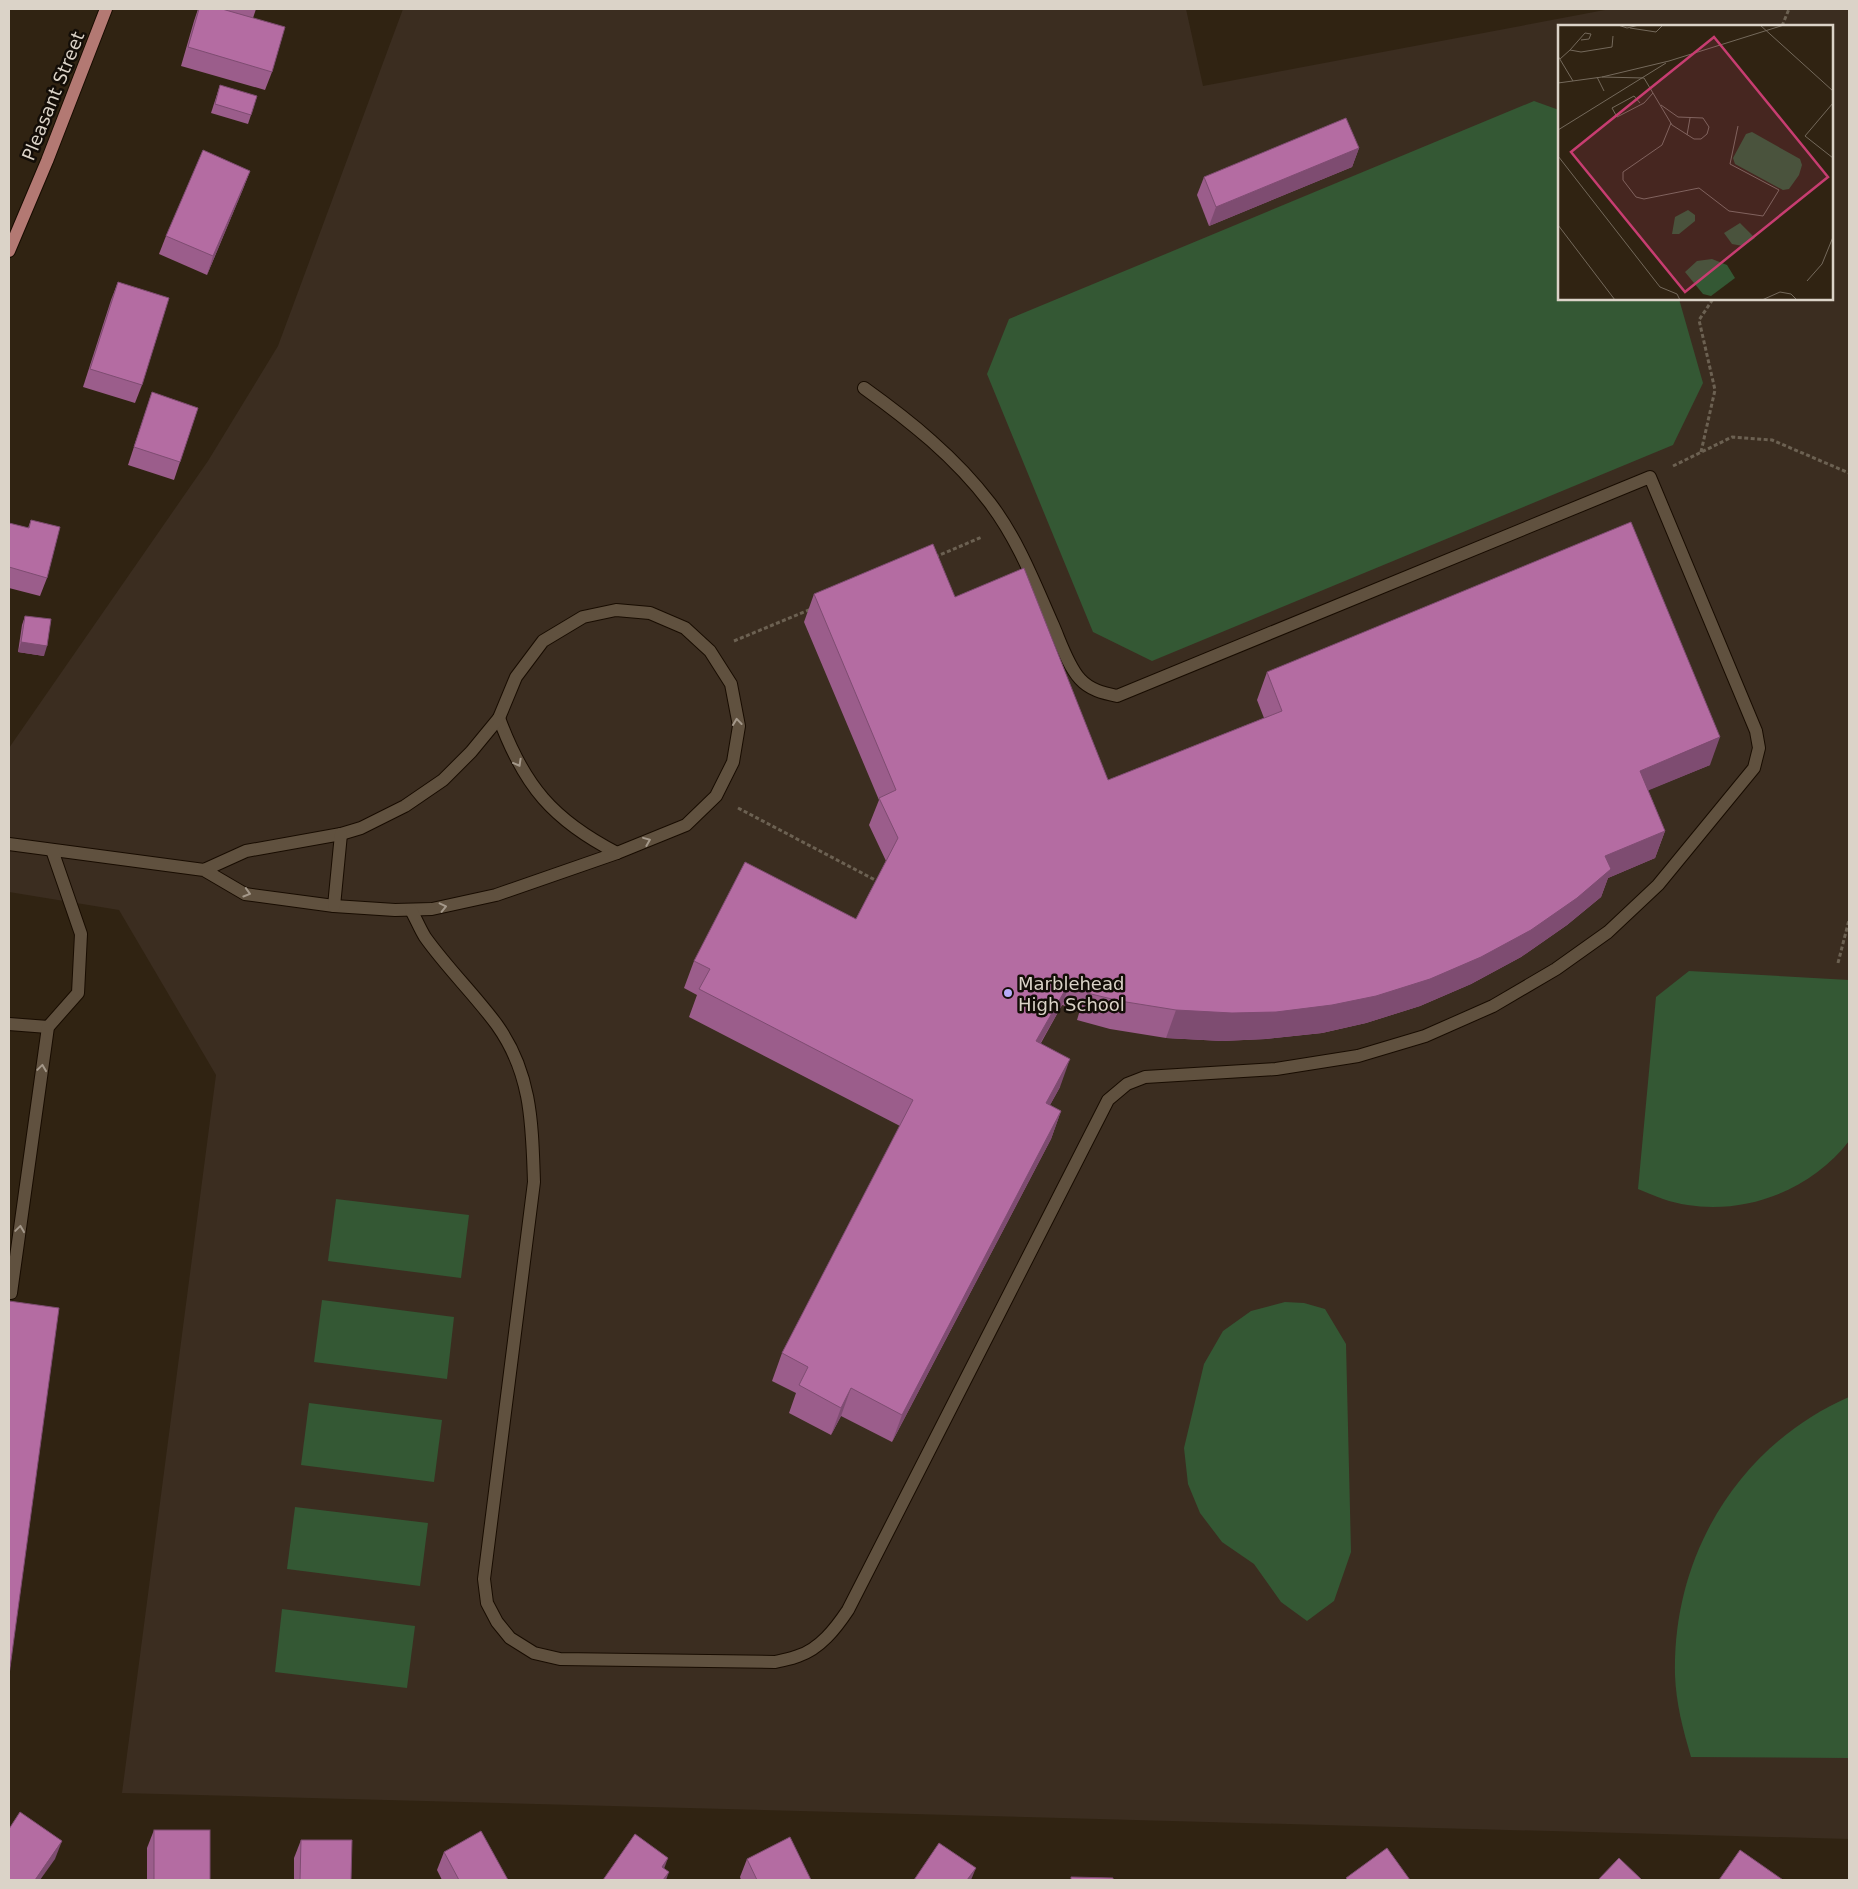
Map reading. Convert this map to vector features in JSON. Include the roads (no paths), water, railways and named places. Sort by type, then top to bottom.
[{"type":"main road","name":"Pleasant Street","points":[[9,251],[47,161],[106,9]]},
{"type":"lane","points":[[412,910],[424,936],[498,1026],[517,1060],[526,1088],[531,1118],[534,1182],[484,1579],[487,1603],[497,1622],[510,1638],[534,1653],[560,1660],[775,1662],[800,1656],[820,1644],[835,1629],[848,1610],[1108,1100],[1127,1084],[1146,1077],[1276,1069],[1358,1056],[1425,1036],[1493,1006],[1556,969],[1615,925],[1658,885],[1754,768],[1759,748],[1756,730],[1650,477],[1117,696],[1097,692],[1080,679],[1067,657],[1007,526],[988,501],[947,455],[904,417],[864,388]]},
{"type":"lane","points":[[9,844],[204,870],[245,894],[334,906],[432,910],[496,895],[617,853],[686,825],[716,796],[733,762],[739,726],[730,684],[710,651],[685,628],[650,614],[616,610],[583,617],[543,641],[516,676],[499,718],[471,752],[444,780],[405,806],[361,828],[341,834],[246,851],[204,870]]},
{"type":"lane","points":[[499,718],[509,747],[524,775],[543,799],[565,821],[590,839],[617,853]]},
{"type":"lane","points":[[334,906],[341,834]]},
{"type":"lane","points":[[9,1293],[11,1293],[48,1027],[78,992],[81,934],[52,850]]},
{"type":"lane","points":[[9,1024],[48,1027]]},
{"type":"place","name":"Marblehead High School","points":[[1008,993]]}]
